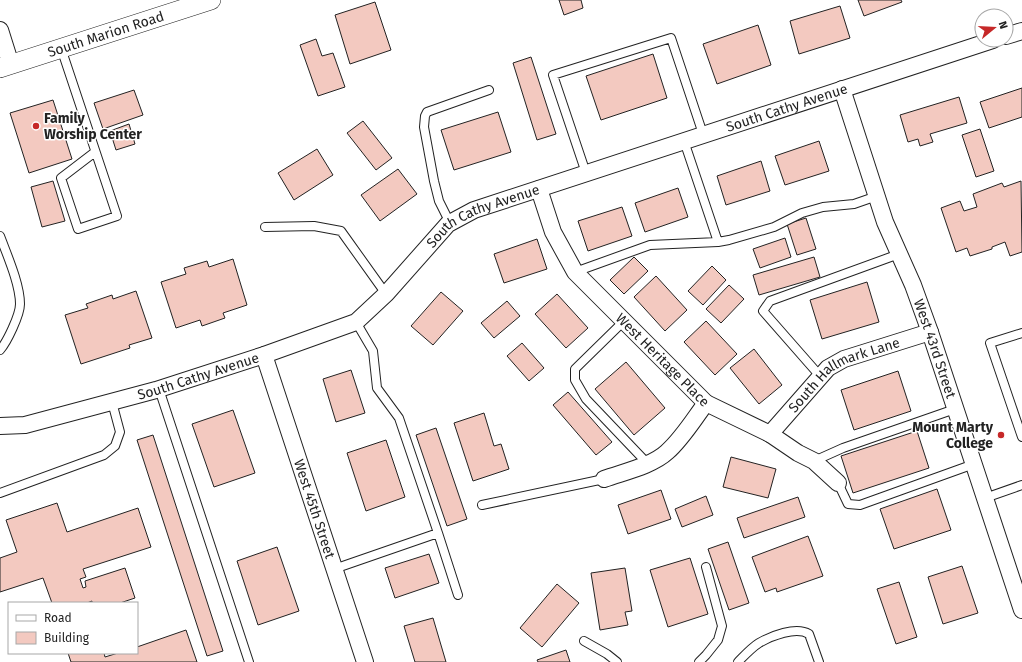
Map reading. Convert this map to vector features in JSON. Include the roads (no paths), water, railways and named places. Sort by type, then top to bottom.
[{"type":"street","name":"South Marion Road","points":[[6,66],[210,0]]},
{"type":"street","points":[[0,30],[6,66]]},
{"type":"street","name":"South Cathy Avenue","points":[[0,426],[25,425],[159,389],[264,355],[356,322],[386,294],[450,223],[474,210],[974,46]]},
{"type":"street","name":"West 43rd Street","points":[[842,89],[886,222],[913,284],[930,332],[1022,610]]},
{"type":"street","name":"West Heritage Place","points":[[538,189],[553,232],[575,272],[706,403],[770,434],[798,453],[814,461],[838,483]]},
{"type":"street","name":"South Hallmark Lane","points":[[770,434],[828,368],[844,359],[930,332]]},
{"type":"street","name":"West 45th Street","points":[[264,355],[365,662]]},
{"type":"street","points":[[604,479],[648,464],[667,453],[706,403]]},
{"type":"lane","points":[[586,173],[553,75],[671,38],[703,134]]},
{"type":"lane","points":[[61,48],[117,216],[78,229],[61,178],[95,152]]},
{"type":"lane","points":[[450,223],[439,201],[434,181],[424,127],[425,116],[427,112],[489,90]]},
{"type":"lane","points":[[684,141],[718,242]]},
{"type":"lane","points":[[575,272],[650,245],[718,242],[774,227],[824,206],[854,204],[877,196]]},
{"type":"lane","points":[[265,227],[314,226],[341,231],[386,294]]},
{"type":"lane","points":[[0,236],[19,293],[20,306],[11,331],[0,350]]},
{"type":"lane","points":[[820,376],[763,311],[770,301],[899,254]]},
{"type":"lane","points":[[356,322],[373,351],[377,388],[399,418],[458,595]]},
{"type":"lane","points":[[624,322],[574,368],[575,380],[586,399],[648,464]]},
{"type":"lane","points":[[1022,333],[990,343],[1022,437]]},
{"type":"lane","points":[[159,389],[249,662]]},
{"type":"lane","points":[[0,493],[104,456],[115,446],[120,432],[112,402]]},
{"type":"lane","points":[[814,461],[843,448],[955,409]]},
{"type":"lane","points":[[838,483],[848,504],[860,505],[974,464]]},
{"type":"lane","points":[[482,505],[604,479]]},
{"type":"lane","points":[[985,498],[1022,485]]},
{"type":"lane","points":[[334,569],[438,533]]},
{"type":"lane","points":[[699,662],[706,656],[718,640],[722,626],[706,567]]},
{"type":"lane","points":[[738,662],[758,644],[792,630],[804,631],[809,634],[819,662]]},
{"type":"lane","points":[[584,641],[607,654],[617,662]]},
{"type":"place","name":"Family Worship Center","points":[[36,126]]},
{"type":"place","name":"Mount Marty College","points":[[1001,435]]}]
